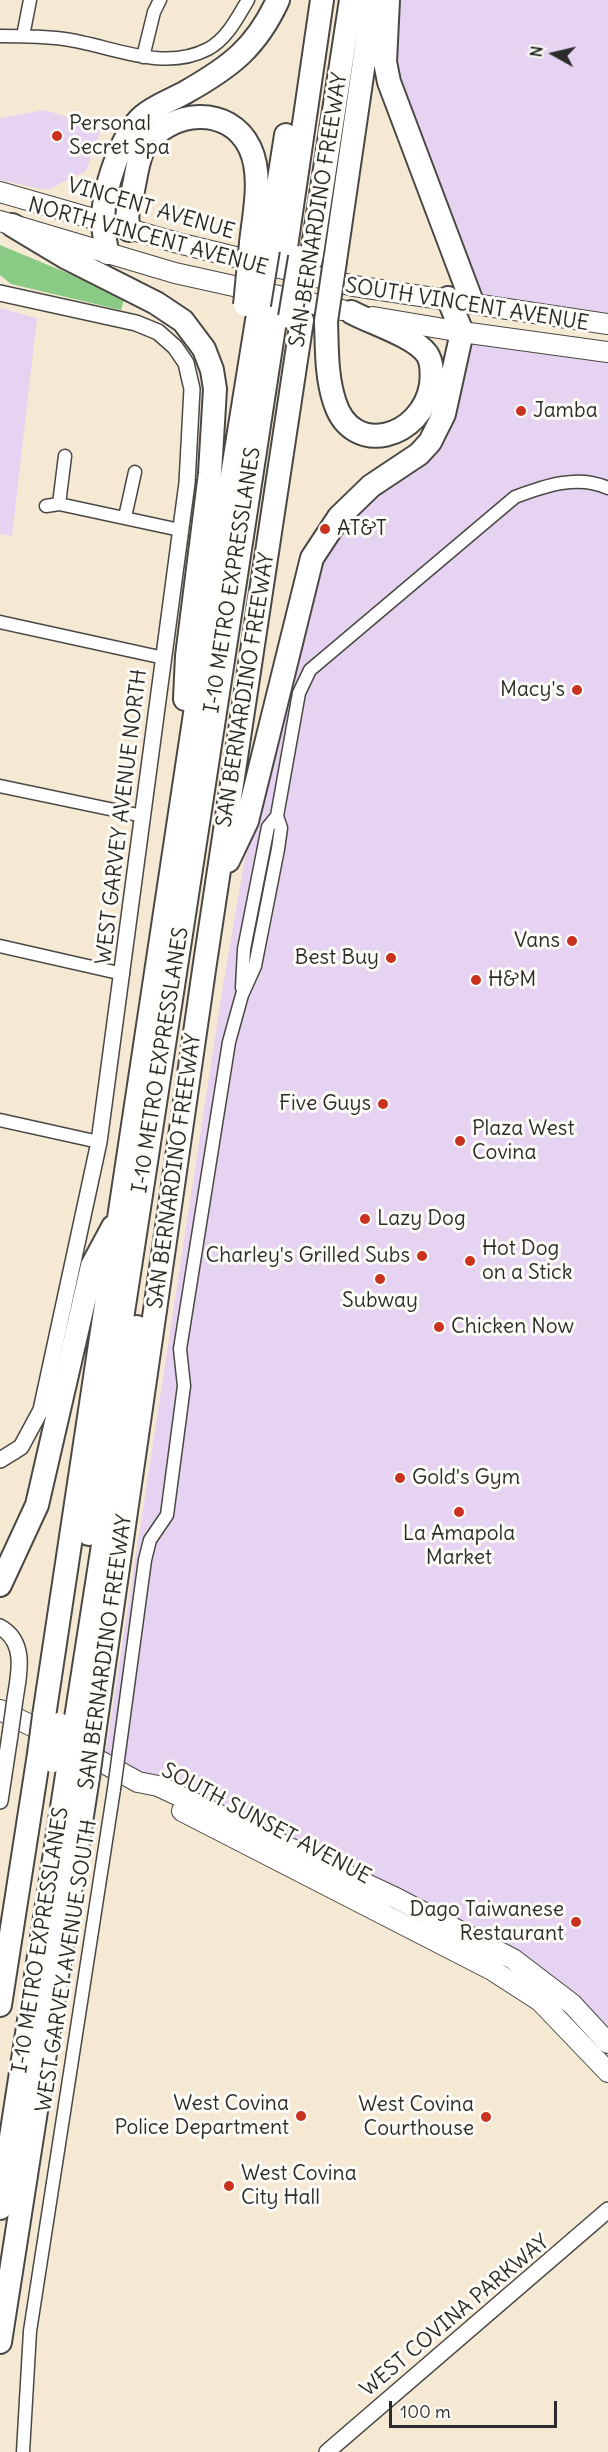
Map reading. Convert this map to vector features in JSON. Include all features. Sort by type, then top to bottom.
[{"type":"highway","points":[[107,253],[103,220],[111,178],[125,139],[142,117],[162,103],[226,69],[260,32],[278,0]]},
{"type":"highway","name":"SAN BERNARDINO FREEWAY","points":[[0,2006],[66,1747],[217,884],[276,311],[284,256],[307,0]]},
{"type":"highway","points":[[276,311],[322,0]]},
{"type":"highway","points":[[284,256],[338,0]]},
{"type":"highway","name":"SAN BERNARDINO FREEWAY","points":[[284,256],[351,0]]},
{"type":"highway","points":[[351,312],[420,346],[431,362],[432,378],[425,406],[406,428],[393,434],[365,433],[354,429],[343,419],[335,405],[330,383],[326,321],[373,0]]},
{"type":"highway","points":[[388,0],[385,62],[389,82],[472,302]]},
{"type":"highway","points":[[129,230],[125,216],[143,149],[154,135],[168,125],[184,118],[202,116],[231,125],[250,149],[256,189],[284,256]]},
{"type":"highway","points":[[6,223],[156,303],[183,321],[204,349],[212,370],[215,389],[210,473],[187,656],[183,805]]},
{"type":"highway","points":[[217,884],[247,822],[312,558],[329,530],[353,502],[371,486],[410,462],[430,442],[446,406],[462,332],[448,298]]},
{"type":"highway","name":"SAN BERNARDINO FREEWAY","points":[[0,2342],[66,1747],[122,1210],[231,475],[227,429],[276,311]]},
{"type":"highway","name":"I-10 METRO EXPRESSLANES","points":[[0,2208],[276,311]]},
{"type":"highway","points":[[0,1584],[37,1505],[92,1266],[122,1210]]},
{"type":"highway","name":"I-10 METRO EXPRESSLANES","points":[[0,2121],[66,1747]]},
{"type":"main road","name":"VINCENT AVENUE","points":[[0,192],[103,220],[129,230],[284,256]]},
{"type":"main road","name":"NORTH VINCENT AVENUE","points":[[6,223],[107,253],[276,311]]},
{"type":"main road","name":"SOUTH VINCENT AVENUE","points":[[284,256],[354,286],[448,298],[608,324]]},
{"type":"main road","name":"SOUTH VINCENT AVENUE","points":[[276,311],[351,312],[462,332],[608,352]]},
{"type":"main road","points":[[8,1704],[66,1747],[138,1782]]},
{"type":"main road","name":"SOUTH SUNSET AVENUE","points":[[138,1782],[158,1786],[306,1855],[396,1898],[513,1959],[572,2004],[608,2043]]},
{"type":"main road","name":"SOUTH SUNSET AVENUE","points":[[138,1782],[154,1797],[492,1970],[540,2001],[608,2072]]},
{"type":"street","points":[[23,36],[30,0]]},
{"type":"street","points":[[143,57],[154,12],[160,0]]},
{"type":"street","points":[[0,36],[64,39],[143,57],[182,57],[208,49],[229,32],[248,0]]},
{"type":"street","name":"WEST GARVEY AVENUE NORTH","points":[[0,293],[136,323],[158,332],[175,346],[186,363],[192,389],[191,438],[180,530],[99,1142],[41,1410],[21,1447],[0,1460]]},
{"type":"street","points":[[65,456],[52,505],[125,517],[180,530]]},
{"type":"street","points":[[125,517],[135,472]]},
{"type":"street","name":"WEST GARVEY AVENUE SOUTH","points":[[23,2452],[30,2331],[114,1789],[144,1560],[150,1540],[167,1515],[184,1386],[180,1349],[229,1042],[242,995],[244,949],[268,827],[277,816],[299,693],[310,670],[515,496],[555,482],[600,484],[608,488]]},
{"type":"street","points":[[0,622],[164,658]]},
{"type":"street","points":[[0,786],[143,816]]},
{"type":"street","points":[[0,946],[123,974]]},
{"type":"street","points":[[0,1119],[99,1142]]},
{"type":"street","points":[[0,1627],[12,1637],[18,1648],[19,1670],[8,1704],[10,1735],[0,1801]]},
{"type":"street","name":"WEST COVINA PARKWAY","points":[[327,2452],[608,2210]]},
{"type":"shaded area","points":[[390,0],[608,0],[608,324],[472,302],[386,43]]},
{"type":"shaded area","points":[[44,110],[102,127],[86,171],[47,190],[0,180],[0,118]]},
{"type":"shaded area","points":[[0,308],[37,318],[12,536],[0,534]]},
{"type":"shaded area","name":"Plaza West Covina","points":[[462,332],[608,352],[608,2043],[513,1959],[104,1764],[222,992],[245,858],[302,593],[312,558],[419,454]]},
{"type":"green space","points":[[0,245],[125,297],[121,310],[11,284],[0,275]]},
{"type":"place","name":"Personal Secret Spa","points":[[57,136]]},
{"type":"place","name":"Jamba","points":[[521,411]]},
{"type":"place","name":"AT&T","points":[[325,529]]},
{"type":"place","name":"Macy's","points":[[577,690]]},
{"type":"place","name":"Vans","points":[[572,941]]},
{"type":"place","name":"Best Buy","points":[[391,958]]},
{"type":"place","name":"H&M","points":[[476,980]]},
{"type":"place","name":"Five Guys","points":[[383,1104]]},
{"type":"place","name":"Plaza West Covina","points":[[460,1141]]},
{"type":"place","name":"Lazy Dog","points":[[365,1219]]},
{"type":"place","name":"Charley's Grilled Subs","points":[[422,1256]]},
{"type":"place","name":"Hot Dog on a Stick","points":[[470,1261]]},
{"type":"place","name":"Subway","points":[[380,1279]]},
{"type":"place","name":"Chicken Now","points":[[439,1327]]},
{"type":"place","name":"Gold's Gym","points":[[400,1478]]},
{"type":"place","name":"La Amapola Market","points":[[459,1512]]},
{"type":"place","name":"Dago Taiwanese Restaurant","points":[[576,1922]]},
{"type":"place","name":"West Covina Police Department","points":[[301,2116]]},
{"type":"place","name":"West Covina Courthouse","points":[[486,2117]]},
{"type":"place","name":"West Covina City Hall","points":[[229,2186]]}]
